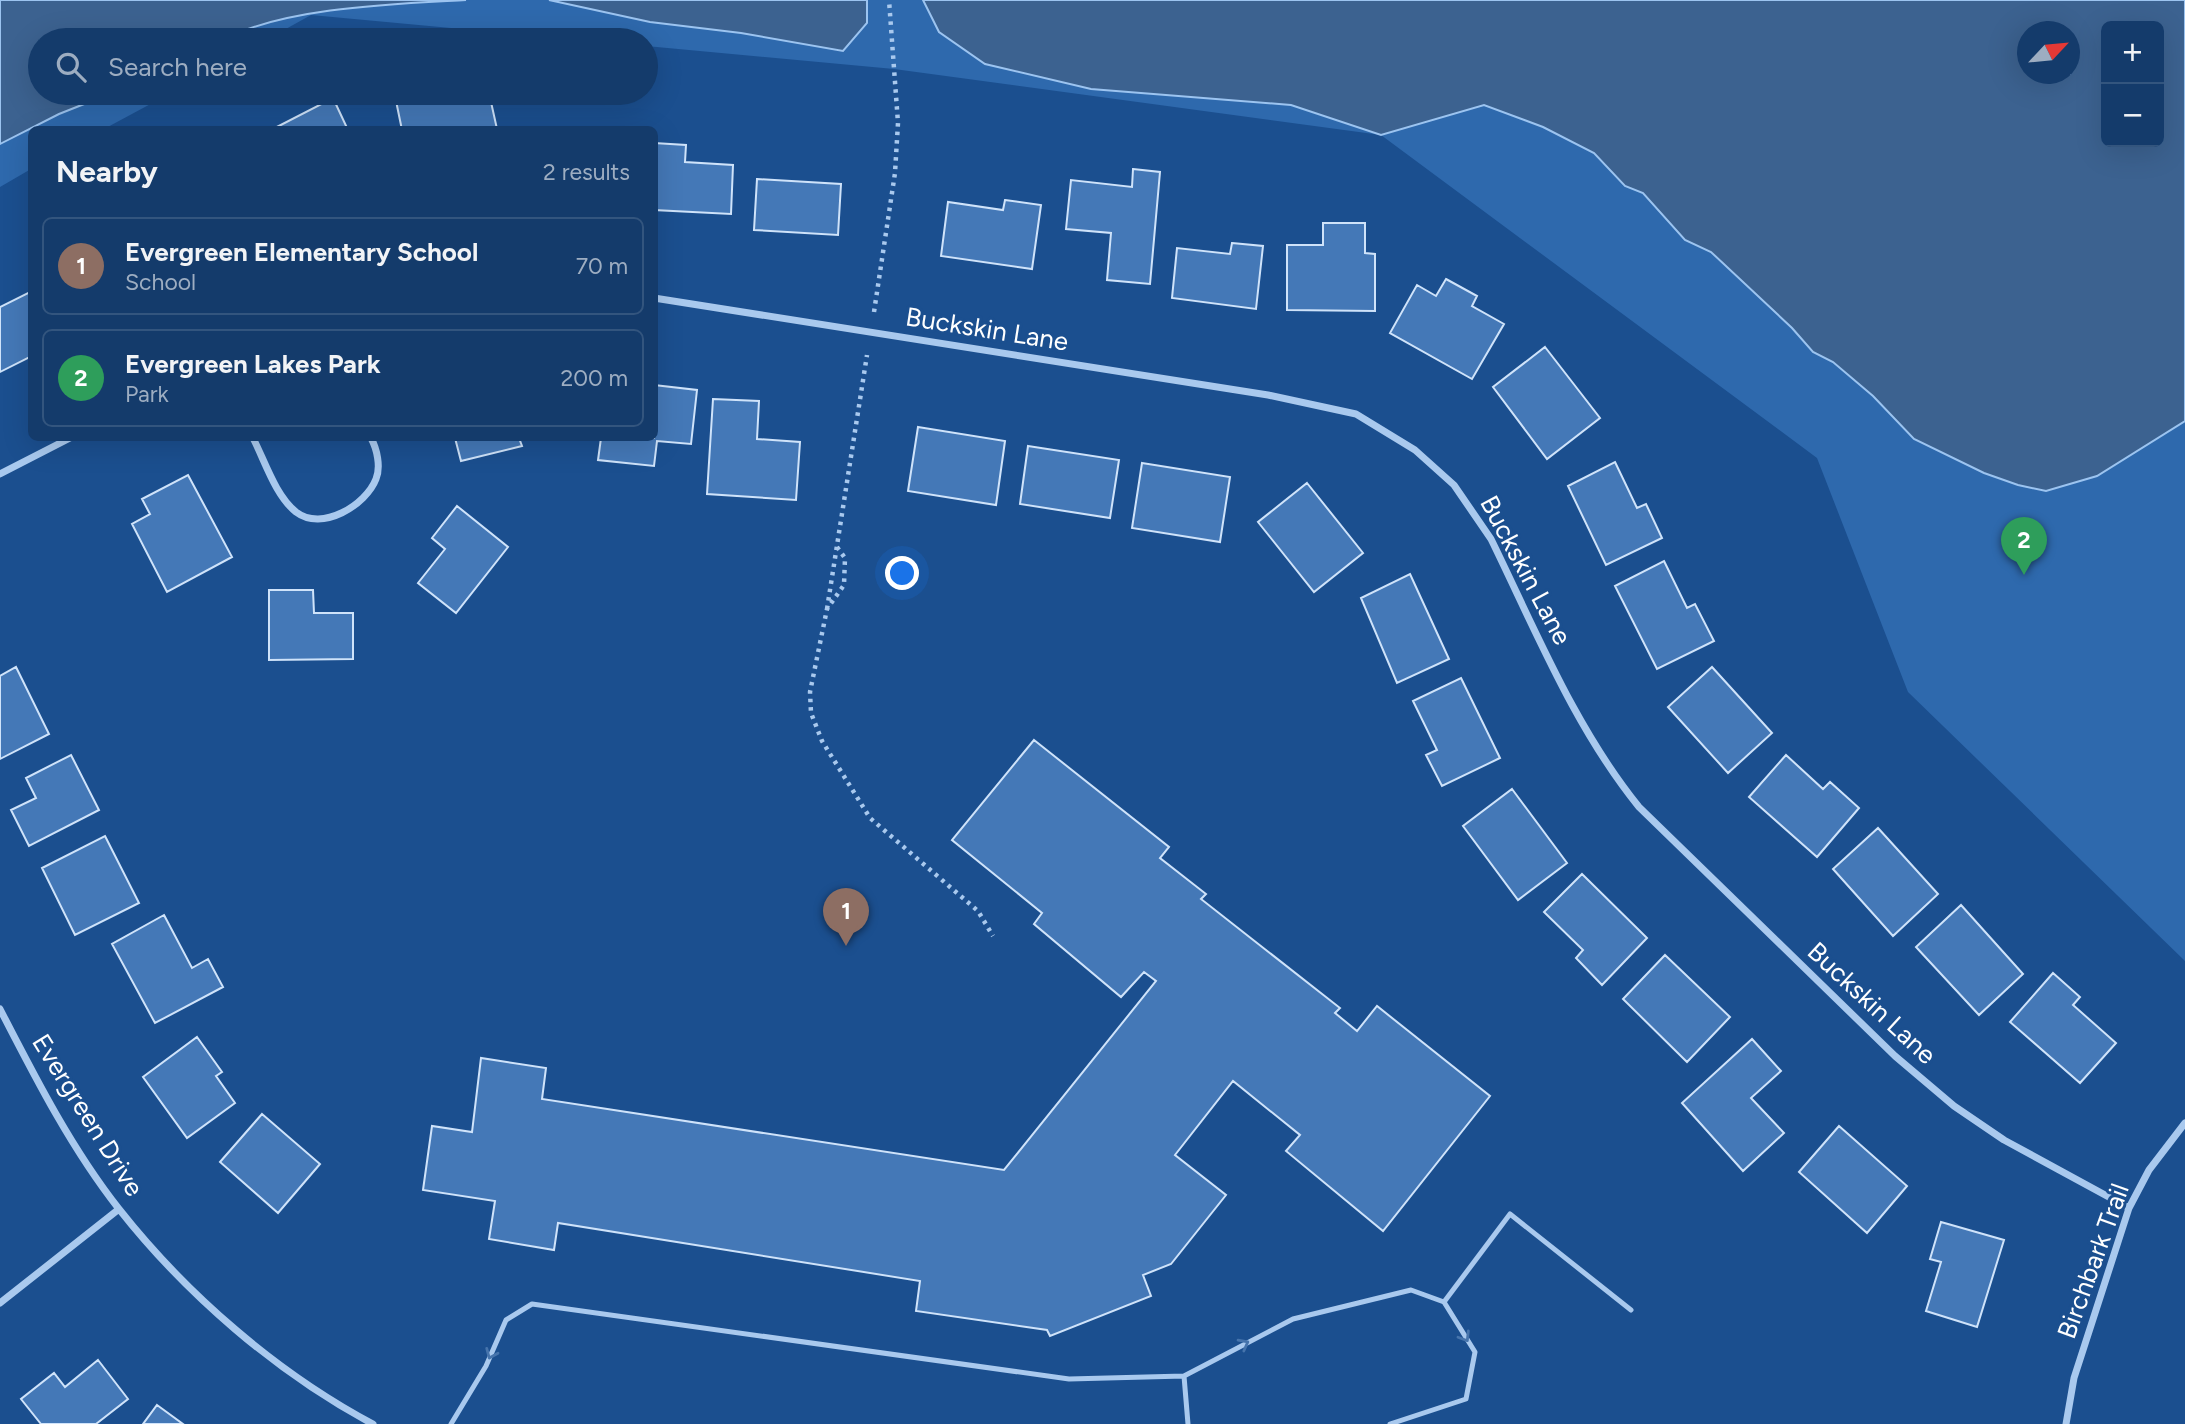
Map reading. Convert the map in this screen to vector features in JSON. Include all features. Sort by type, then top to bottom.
[{"type":"street","name":"Buckskin Lane","points":[[658,299],[1269,395],[1356,414],[1415,450],[1454,485],[1474,511],[1491,539],[1588,736],[1611,772],[1639,807],[1885,1046],[1954,1106],[2004,1140],[2129,1208]]},
{"type":"street","points":[[0,474],[64,441]]},
{"type":"street","points":[[255,441],[284,498],[298,513],[314,519],[331,517],[365,498],[377,477],[377,449],[373,441]]},
{"type":"street","name":"Evergreen Drive","points":[[0,1009],[61,1122],[119,1209],[214,1309],[279,1363],[373,1424]]},
{"type":"street","name":"Birchbark Trail","points":[[2066,1424],[2074,1378],[2129,1208],[2149,1170],[2185,1123]]},
{"type":"street","points":[[0,1303],[119,1209]]},
{"type":"lane","points":[[1444,1302],[1510,1214],[1631,1310]]},
{"type":"lane","points":[[451,1424],[486,1366],[506,1320],[532,1304],[1069,1379],[1184,1376],[1293,1319],[1411,1290],[1444,1302],[1475,1352],[1466,1399],[1390,1424]]},
{"type":"lane","points":[[1184,1376],[1188,1424]]},
{"type":"path","points":[[889,0],[898,123],[895,173],[827,609],[810,692],[811,713],[822,741],[870,818],[978,911],[993,936]]},
{"type":"path","points":[[827,609],[844,585],[845,558],[836,546]]},
{"type":"shaded area","points":[[0,0],[2185,0],[2185,961],[1908,692],[1817,458],[1381,135],[894,69],[658,47],[658,28],[451,28],[311,15],[288,28],[28,28],[28,105],[149,105],[110,126],[28,126],[28,171],[0,187]]},
{"type":"shaded area","points":[[0,0],[466,0],[341,9],[277,20],[251,28],[28,28],[28,105],[82,105],[35,126],[28,126],[28,130],[0,144]]},
{"type":"shaded area","points":[[549,0],[867,0],[867,23],[843,51],[741,33],[650,22]]},
{"type":"shaded area","points":[[923,0],[2185,0],[2185,421],[2097,476],[2046,491],[2018,485],[1984,473],[1914,439],[1873,396],[1833,362],[1813,352],[1792,328],[1711,252],[1685,240],[1643,193],[1625,186],[1594,153],[1543,127],[1484,105],[1381,135],[1291,105],[1091,89],[985,64],[939,32]]},
{"type":"building","points":[[319,105],[336,105],[346,126],[279,126]]},
{"type":"building","points":[[397,105],[492,105],[496,126],[401,126]]},
{"type":"building","points":[[658,143],[686,145],[685,162],[733,165],[731,214],[658,210]]},
{"type":"building","points":[[1133,169],[1160,172],[1150,284],[1107,280],[1111,233],[1066,229],[1071,180],[1132,187]]},
{"type":"building","points":[[757,179],[841,184],[838,235],[754,230]]},
{"type":"building","points":[[1005,200],[1041,205],[1032,269],[941,256],[948,202],[1003,210]]},
{"type":"building","points":[[1323,223],[1365,223],[1365,253],[1375,254],[1375,311],[1287,310],[1287,245],[1323,245]]},
{"type":"building","points":[[1232,243],[1263,246],[1256,309],[1172,298],[1177,248],[1230,254]]},
{"type":"building","points":[[1446,279],[1477,296],[1472,306],[1504,324],[1472,379],[1390,333],[1417,285],[1436,296]]},
{"type":"building","points":[[28,293],[28,358],[0,372],[0,307]]},
{"type":"building","points":[[1545,347],[1600,418],[1547,459],[1493,387]]},
{"type":"building","points":[[658,385],[697,390],[691,444],[657,441]]},
{"type":"building","points":[[713,399],[759,401],[757,439],[800,442],[796,500],[707,494]]},
{"type":"building","points":[[918,427],[1005,441],[996,505],[908,491]]},
{"type":"building","points":[[456,441],[520,441],[522,446],[461,461]]},
{"type":"building","points":[[601,441],[657,441],[654,466],[598,460]]},
{"type":"building","points":[[1028,446],[1119,460],[1110,518],[1020,504]]},
{"type":"building","points":[[1615,462],[1637,508],[1646,504],[1662,538],[1606,565],[1568,486]]},
{"type":"building","points":[[1142,463],[1230,477],[1220,542],[1132,528]]},
{"type":"building","points":[[188,475],[232,557],[167,592],[132,524],[150,514],[142,499]]},
{"type":"building","points":[[1307,483],[1363,553],[1314,592],[1258,522]]},
{"type":"building","points":[[457,506],[508,547],[456,613],[418,583],[445,549],[432,538]]},
{"type":"building","points":[[1664,561],[1687,608],[1695,604],[1714,641],[1657,669],[1615,586]]},
{"type":"building","points":[[1410,574],[1449,659],[1397,683],[1361,598]]},
{"type":"building","points":[[269,590],[313,590],[314,613],[353,613],[353,659],[269,660]]},
{"type":"building","points":[[16,667],[49,734],[0,759],[0,676]]},
{"type":"building","points":[[1712,667],[1772,733],[1728,773],[1668,707]]},
{"type":"building","points":[[1461,678],[1500,758],[1442,786],[1426,755],[1437,750],[1413,701]]},
{"type":"building","points":[[1034,740],[1169,847],[1160,858],[1206,894],[1201,899],[1340,1008],[1335,1013],[1357,1031],[1377,1006],[1490,1096],[1383,1231],[1286,1151],[1300,1135],[1233,1081],[1175,1155],[1226,1195],[1171,1264],[1143,1275],[1151,1296],[1050,1336],[1047,1330],[916,1311],[920,1281],[558,1223],[554,1250],[489,1239],[495,1201],[423,1190],[432,1126],[472,1132],[481,1058],[546,1068],[542,1099],[1004,1170],[1156,981],[1144,972],[1121,997],[1034,924],[1042,913],[952,840]]},
{"type":"building","points":[[71,755],[99,810],[29,846],[11,810],[36,798],[26,778]]},
{"type":"building","points":[[1786,755],[1823,789],[1830,782],[1859,808],[1817,857],[1749,797]]},
{"type":"building","points":[[1512,789],[1567,863],[1518,900],[1463,826]]},
{"type":"building","points":[[1878,828],[1938,894],[1893,936],[1833,869]]},
{"type":"building","points":[[105,836],[139,903],[75,935],[42,868]]},
{"type":"building","points":[[1582,874],[1647,938],[1602,985],[1576,958],[1583,950],[1544,912]]},
{"type":"building","points":[[1961,905],[2023,974],[1979,1015],[1916,947]]},
{"type":"building","points":[[164,915],[192,968],[208,959],[223,987],[155,1023],[112,944]]},
{"type":"building","points":[[1665,955],[1730,1017],[1687,1062],[1623,999]]},
{"type":"building","points":[[2053,973],[2080,997],[2073,1005],[2116,1043],[2080,1083],[2010,1022]]},
{"type":"building","points":[[197,1037],[222,1072],[216,1076],[235,1103],[187,1138],[143,1077]]},
{"type":"building","points":[[1752,1039],[1781,1071],[1751,1098],[1784,1133],[1743,1171],[1682,1103]]},
{"type":"building","points":[[262,1114],[320,1164],[278,1213],[220,1162]]},
{"type":"building","points":[[1839,1126],[1907,1186],[1867,1233],[1799,1172]]},
{"type":"building","points":[[1941,1222],[2004,1240],[1977,1327],[1926,1311],[1941,1262],[1930,1259]]},
{"type":"building","points":[[98,1360],[128,1399],[96,1424],[41,1424],[21,1399],[54,1373],[65,1387]]},
{"type":"building","points":[[157,1405],[183,1424],[143,1424]]},
{"type":"place","name":"Evergreen Lakes Park","points":[[2024,575]]},
{"type":"place","name":"Evergreen Elementary School","points":[[846,946]]}]
